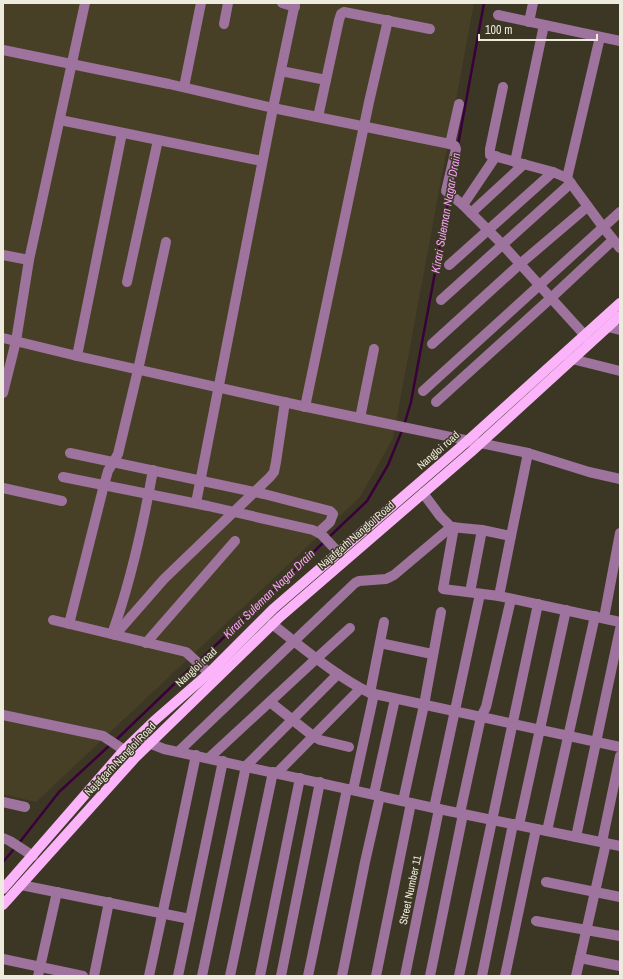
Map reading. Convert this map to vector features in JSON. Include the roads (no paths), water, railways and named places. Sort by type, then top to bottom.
[{"type":"main road","name":"Nangloi road","points":[[3,889],[124,750],[154,721],[208,673],[273,609],[468,441],[563,353],[588,338],[620,302]]},
{"type":"main road","name":"Najafgarh Nangloi Road","points":[[3,905],[149,743],[164,731],[272,624],[480,444],[572,359],[588,338],[608,327],[620,316]]},
{"type":"street","points":[[3,392],[16,341],[29,260],[85,3]]},
{"type":"street","points":[[184,87],[201,3]]},
{"type":"street","points":[[224,24],[228,3]]},
{"type":"street","points":[[196,504],[262,161],[295,5],[282,3]]},
{"type":"street","points":[[529,22],[533,3]]},
{"type":"street","points":[[318,117],[341,14],[344,12],[350,12],[430,29]]},
{"type":"street","points":[[498,15],[620,42]]},
{"type":"street","points":[[305,407],[364,126],[388,20]]},
{"type":"street","points":[[471,213],[520,163],[544,25]]},
{"type":"street","points":[[441,300],[569,180],[600,37]]},
{"type":"street","points":[[3,50],[454,145],[456,147],[446,190],[502,244],[588,338]]},
{"type":"street","points":[[281,71],[326,80]]},
{"type":"street","points":[[436,402],[551,298],[617,244],[587,207],[569,180],[553,172],[490,154],[503,87]]},
{"type":"street","points":[[450,144],[459,104]]},
{"type":"street","points":[[60,120],[262,161]]},
{"type":"street","points":[[77,356],[122,133]]},
{"type":"street","points":[[127,282],[158,140]]},
{"type":"street","points":[[456,199],[496,156]]},
{"type":"street","points":[[449,265],[553,172]]},
{"type":"street","points":[[432,344],[520,264],[587,207]]},
{"type":"street","points":[[423,391],[620,212]]},
{"type":"street","points":[[69,624],[108,471],[118,454],[166,242]]},
{"type":"street","points":[[3,254],[29,260]]},
{"type":"street","points":[[608,327],[620,330]]},
{"type":"street","points":[[3,338],[218,388],[528,453],[589,472],[620,479]]},
{"type":"street","points":[[360,418],[374,349]]},
{"type":"street","points":[[563,353],[572,359],[620,371]]},
{"type":"street","points":[[113,635],[164,579],[274,472],[285,402]]},
{"type":"street","points":[[70,453],[254,492],[330,511],[333,514],[332,518],[320,534]]},
{"type":"street","points":[[499,596],[528,453]]},
{"type":"street","points":[[113,635],[130,576],[153,470]]},
{"type":"street","points":[[63,477],[234,512],[320,534],[338,552]]},
{"type":"street","points":[[3,488],[62,501]]},
{"type":"street","points":[[423,493],[440,516],[453,527],[482,530],[511,536]]},
{"type":"street","points":[[453,527],[443,588],[499,596],[620,622]]},
{"type":"street","points":[[179,751],[355,583],[359,581],[386,579],[394,575],[453,527]]},
{"type":"street","name":"Street Number 11","points":[[405,976],[437,808],[475,593],[482,530]]},
{"type":"street","points":[[547,831],[568,736],[620,533]]},
{"type":"street","points":[[146,642],[234,541]]},
{"type":"street","points":[[430,976],[481,717],[486,707],[511,599]]},
{"type":"street","points":[[459,976],[538,604]]},
{"type":"street","points":[[482,976],[516,824],[540,730],[566,610]]},
{"type":"street","points":[[376,976],[432,654],[441,612]]},
{"type":"street","points":[[53,620],[186,652],[208,673]]},
{"type":"street","points":[[308,976],[350,789],[368,692],[384,622]]},
{"type":"street","points":[[272,624],[338,674],[368,692],[620,747]]},
{"type":"street","points":[[209,758],[350,628]]},
{"type":"street","points":[[576,837],[620,629]]},
{"type":"street","points":[[380,643],[432,654]]},
{"type":"street","points":[[202,976],[246,766],[338,674]]},
{"type":"street","points":[[230,976],[275,773],[313,736],[368,692]]},
{"type":"street","points":[[342,976],[395,699]]},
{"type":"street","points":[[270,702],[313,736],[328,742],[349,747]]},
{"type":"street","points":[[3,715],[103,736],[124,750]]},
{"type":"street","points":[[139,737],[164,749],[179,751],[462,814],[620,846]]},
{"type":"street","points":[[149,976],[196,755]]},
{"type":"street","points":[[576,976],[620,756]]},
{"type":"street","points":[[178,976],[223,761]]},
{"type":"street","points":[[260,976],[300,778]]},
{"type":"street","points":[[281,976],[320,782]]},
{"type":"street","points":[[3,802],[25,807]]},
{"type":"street","points":[[505,976],[536,828]]},
{"type":"street","points":[[3,838],[33,856]]},
{"type":"street","points":[[546,882],[620,897]]},
{"type":"street","points":[[21,885],[190,919]]},
{"type":"street","points":[[39,971],[57,892]]},
{"type":"street","points":[[94,976],[109,902]]},
{"type":"street","points":[[536,921],[620,936]]},
{"type":"street","points":[[580,958],[620,966]]},
{"type":"street","points":[[3,959],[39,971],[83,976]]},
{"type":"waterway","name":"Kirari Suleman Nagar Drain","points":[[458,145],[484,3]]},
{"type":"waterway","name":"Kirari Suleman Nagar Drain","points":[[405,422],[411,402],[449,197]]},
{"type":"waterway","name":"Kirari Suleman Nagar Drain","points":[[328,538],[367,501],[388,465],[401,433]]},
{"type":"waterway","name":"Kirari Suleman Nagar Drain","points":[[199,661],[324,542]]},
{"type":"waterway","name":"Kirari Suleman Nagar Drain","points":[[116,740],[195,664]]},
{"type":"waterway","name":"Kirari Suleman Nagar Drain","points":[[19,843],[59,792],[110,745]]},
{"type":"waterway","name":"Kirari Suleman Nagar Drain","points":[[3,862],[14,849]]}]
